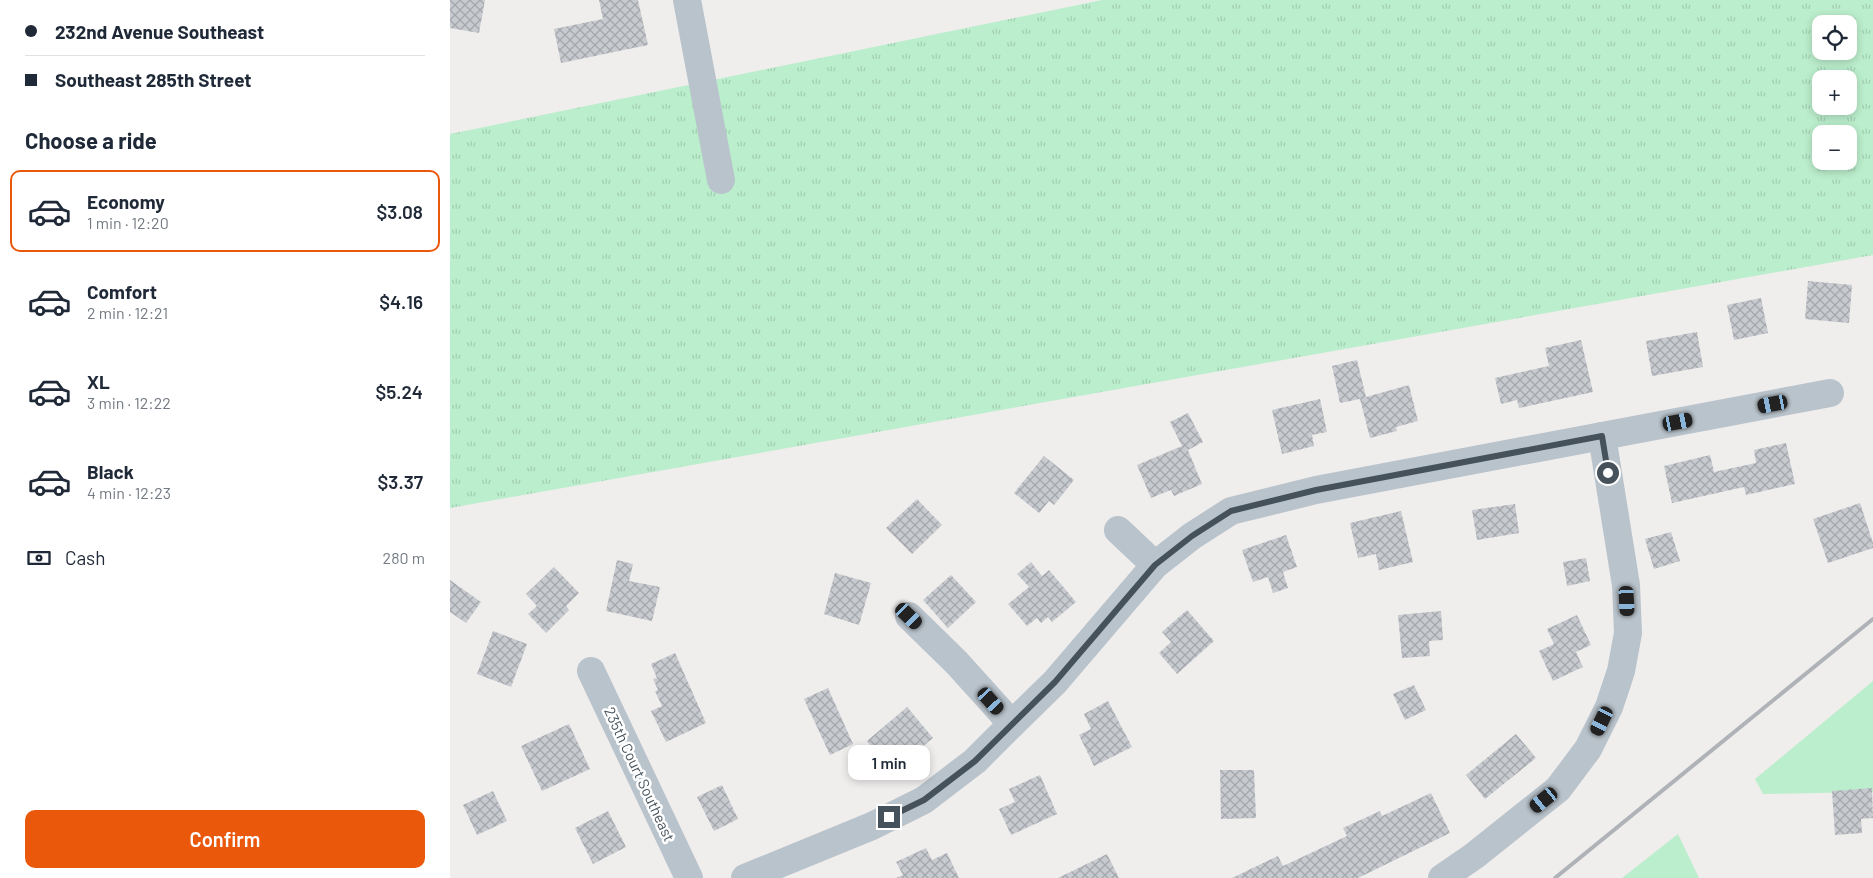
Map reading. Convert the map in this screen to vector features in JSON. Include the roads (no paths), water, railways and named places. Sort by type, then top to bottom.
[{"type":"street","points":[[687,0],[721,180]]},
{"type":"street","points":[[745,878],[872,826],[924,800],[975,761],[1055,682],[1155,565],[1192,536],[1231,511],[1316,490],[1830,393]]},
{"type":"street","points":[[1442,878],[1474,856],[1558,788],[1588,749],[1609,707],[1621,671],[1628,633],[1626,585],[1602,436]]},
{"type":"street","points":[[1118,530],[1155,565]]},
{"type":"street","points":[[909,616],[957,662],[1012,724]]},
{"type":"street","name":"235th Court Southeast","points":[[591,671],[689,878]]},
{"type":"railway","points":[[1555,878],[1873,619]]}]
